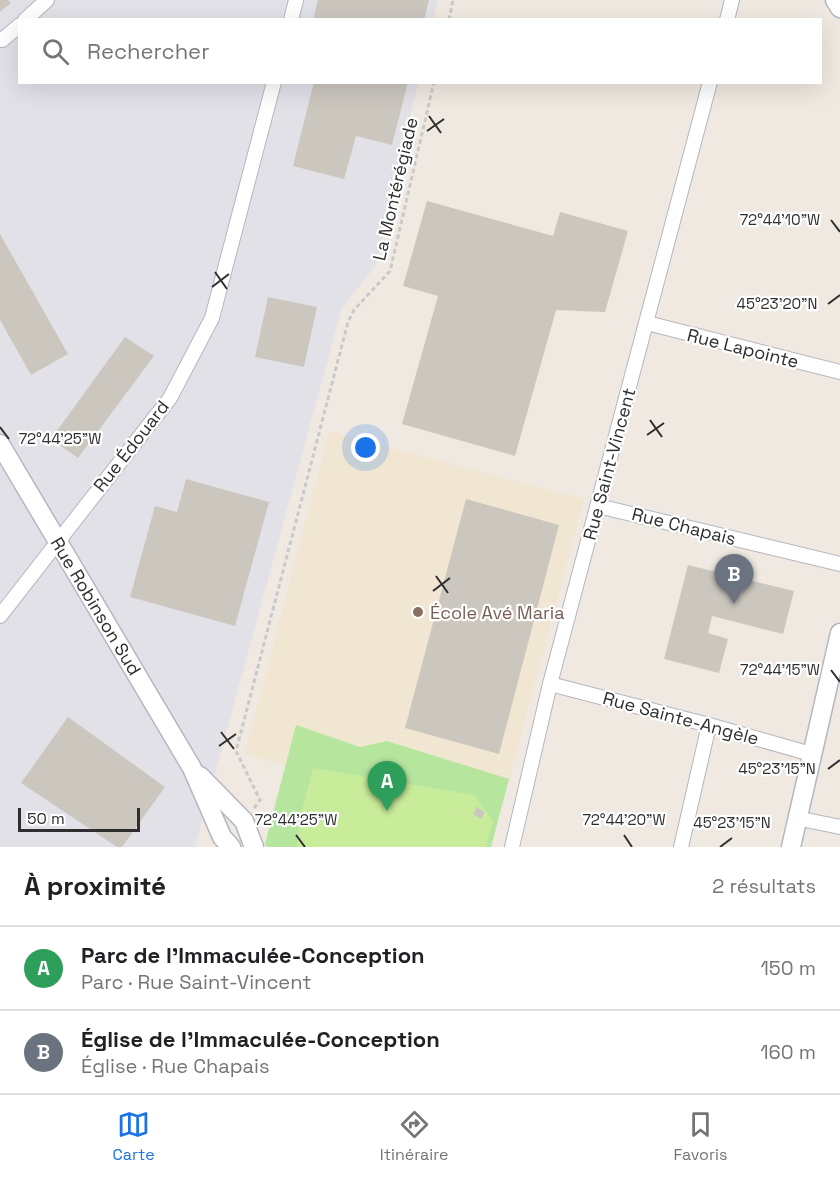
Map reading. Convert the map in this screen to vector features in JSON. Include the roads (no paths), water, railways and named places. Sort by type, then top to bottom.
[{"type":"street","points":[[27,18],[47,0]]},
{"type":"street","points":[[292,18],[296,0]]},
{"type":"street","points":[[728,18],[732,0]]},
{"type":"street","points":[[835,0],[840,8]]},
{"type":"street","points":[[2,40],[18,27]]},
{"type":"street","name":"Rue Édouard","points":[[0,616],[170,398],[212,318],[273,84]]},
{"type":"street","name":"Rue Saint-Vincent","points":[[512,847],[550,684],[709,84]]},
{"type":"street","name":"Rue Lapointe","points":[[647,323],[840,372]]},
{"type":"street","name":"Rue Robinson Sud","points":[[0,444],[192,768],[222,837],[231,847]]},
{"type":"street","name":"Rue Chapais","points":[[598,506],[840,564]]},
{"type":"street","points":[[791,847],[840,633]]},
{"type":"street","name":"Rue Sainte-Angèle","points":[[550,684],[811,754]]},
{"type":"street","points":[[681,847],[709,725]]},
{"type":"street","name":"Rue Robinson Sud","points":[[192,768],[244,821],[254,847]]},
{"type":"street","points":[[796,818],[840,827]]},
{"type":"place","name":"Église de l'Immaculée-Conception","points":[[734,604]]},
{"type":"place","name":"École Avé Maria","points":[[418,612]]},
{"type":"place","name":"Parc de l'Immaculée-Conception","points":[[387,811]]}]
